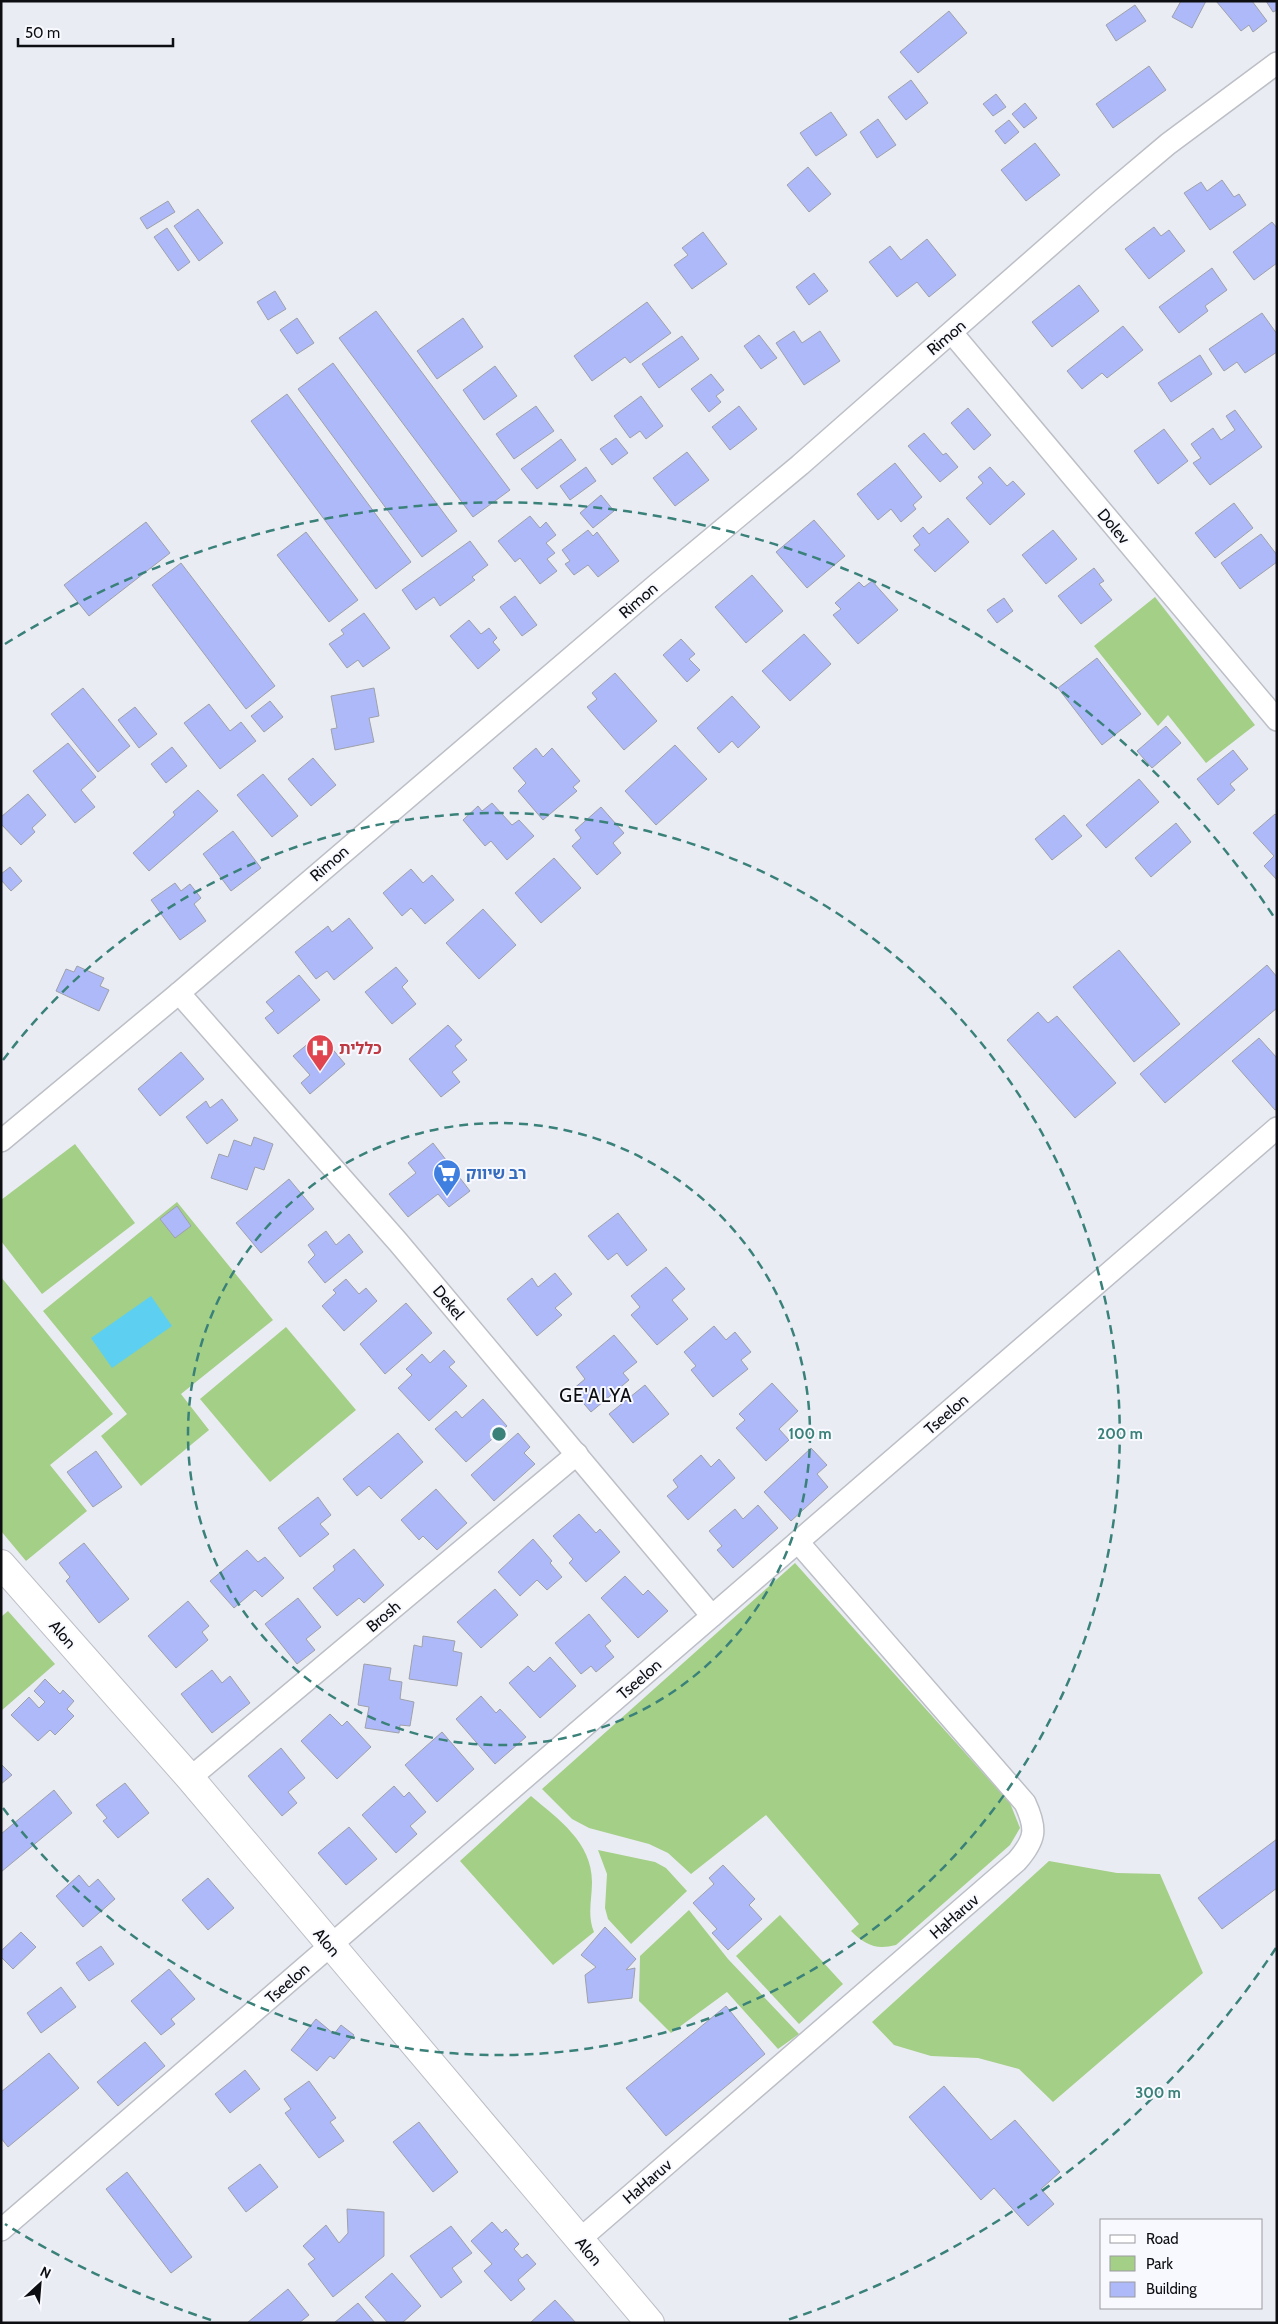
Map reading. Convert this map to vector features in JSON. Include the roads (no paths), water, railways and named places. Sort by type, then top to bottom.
[{"type":"street","name":"Rimon","points":[[1,1141],[800,465],[882,390],[952,333],[1104,198],[1168,144],[1277,63]]},
{"type":"street","name":"Dolev","points":[[952,333],[1277,720]]},
{"type":"street","name":"Dekel","points":[[179,992],[398,1242],[712,1616]]},
{"type":"street","name":"Tseelon","points":[[1,2230],[1277,1128]]},
{"type":"street","name":"Brosh","points":[[190,1778],[577,1454]]},
{"type":"street","name":"HaHaruv","points":[[579,2240],[1017,1861],[1027,1850],[1032,1839],[1034,1829],[1025,1803],[798,1542]]},
{"type":"street","name":"Alon","points":[[1,1564],[190,1778],[650,2323]]},
{"type":"water","points":[[151,1296],[172,1326],[112,1368],[91,1338]]},
{"type":"place","name":"כללית","points":[[320,1072]]},
{"type":"place","name":"רב שיווק","points":[[447,1197]]},
{"type":"district","name":"GE'ALYA","points":[[596,1395]]}]
